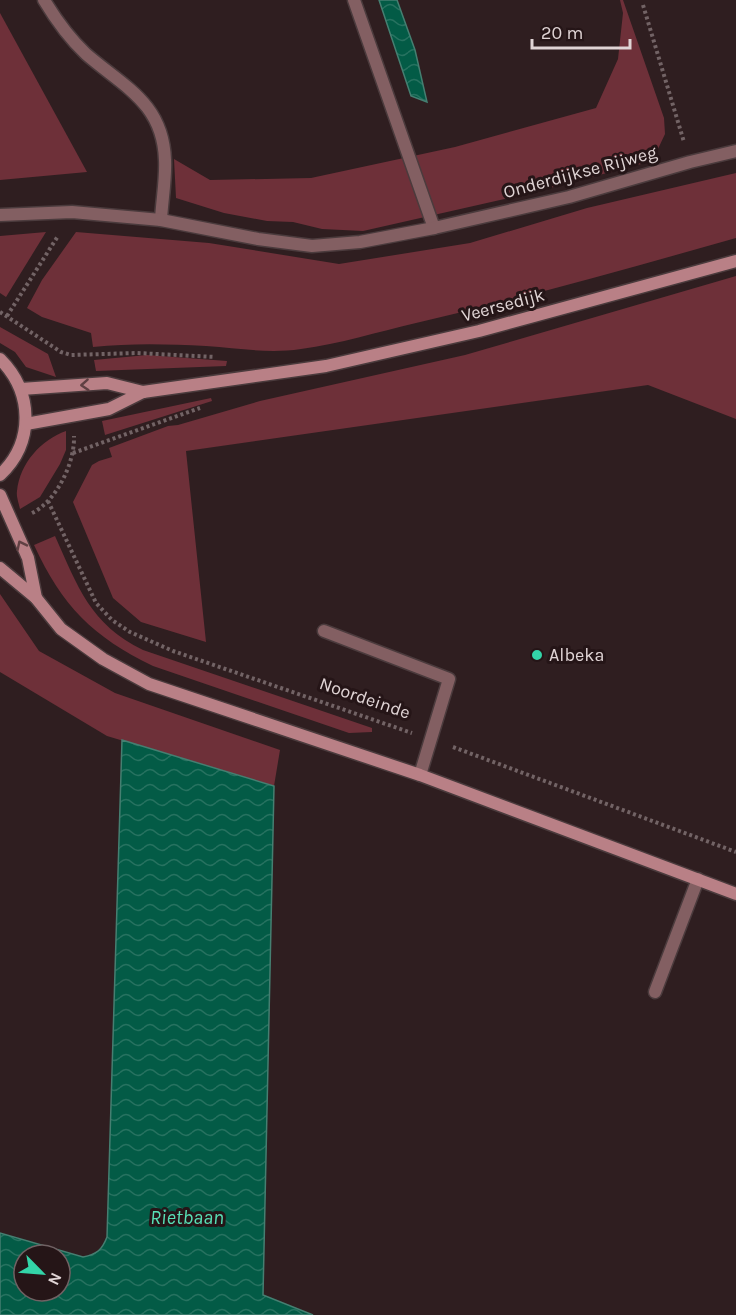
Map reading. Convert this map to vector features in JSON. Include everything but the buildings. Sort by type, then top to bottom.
[{"type":"main road","name":"Veersedijk","points":[[26,424],[109,409],[142,392],[326,366],[479,331],[736,261]]},
{"type":"main road","points":[[0,359],[9,368],[21,389],[26,406],[24,435],[16,456],[0,475]]},
{"type":"main road","name":"Veersedijk","points":[[21,389],[107,383],[142,392]]},
{"type":"main road","points":[[0,495],[28,558],[36,597]]},
{"type":"main road","points":[[0,568],[36,597],[61,628],[103,659],[149,684],[420,775],[736,894]]},
{"type":"street","points":[[44,0],[60,26],[86,53],[148,105],[159,128],[165,159],[161,220]]},
{"type":"street","points":[[354,0],[434,228]]},
{"type":"street","name":"Onderdijkse Rijweg","points":[[0,215],[72,212],[161,220],[258,239],[312,246],[360,242],[434,228],[569,197],[736,151]]},
{"type":"street","points":[[324,631],[449,679],[420,775]]},
{"type":"street","points":[[655,992],[698,879]]},
{"type":"path","points":[[643,5],[690,162]]},
{"type":"path","points":[[8,316],[72,212]]},
{"type":"path","points":[[0,312],[61,352],[75,356],[137,353],[221,358]]},
{"type":"path","points":[[11,524],[37,511],[48,501],[73,453],[205,406]]},
{"type":"path","name":"Noordeinde","points":[[48,501],[96,603],[121,626],[172,651],[432,740],[736,852]]},
{"type":"shaded area","points":[[620,0],[623,0],[664,118],[665,134],[657,151],[641,164],[527,194],[363,231],[322,229],[293,222],[267,221],[224,213],[176,198],[174,159],[210,180],[311,178],[455,147],[596,108],[618,59],[623,13]]},
{"type":"shaded area","points":[[0,13],[87,172],[0,180]]},
{"type":"shaded area","points":[[736,173],[736,238],[537,293],[330,344],[277,351],[164,344],[93,347],[91,333],[42,317],[27,308],[42,280],[76,232],[209,243],[339,264],[470,243],[587,208]]},
{"type":"shaded area","points":[[46,232],[6,297],[0,293],[0,236]]},
{"type":"shaded area","points":[[736,276],[736,419],[648,385],[186,451],[206,642],[141,622],[113,598],[73,502],[92,465],[112,457],[109,448],[168,426],[260,401],[465,355]]},
{"type":"shaded area","points":[[0,327],[48,354],[56,377],[26,367],[15,352],[0,343]]},
{"type":"shaded area","points":[[147,355],[227,361],[226,366],[96,371],[94,360]]},
{"type":"shaded area","points":[[211,398],[212,401],[105,435],[102,421]]},
{"type":"shaded area","points":[[66,431],[66,450],[60,464],[40,497],[20,509],[17,491],[27,462],[48,440]]},
{"type":"shaded area","points":[[55,536],[88,602],[98,616],[125,640],[143,650],[372,728],[372,732],[349,733],[153,666],[132,655],[96,631],[82,618],[56,586],[34,545]]},
{"type":"shaded area","points":[[0,594],[39,651],[115,693],[280,750],[274,786],[107,736],[0,672]]},
{"type":"water","points":[[379,0],[397,0],[415,50],[427,102],[411,96]]},
{"type":"water","name":"Rietbaan","points":[[122,740],[274,786],[263,1295],[313,1315],[0,1315],[0,1233],[35,1243],[12,1243],[12,1303],[72,1303],[72,1254],[83,1257],[98,1251],[107,1237]]},
{"type":"place","name":"Albeka","points":[[537,655]]}]
